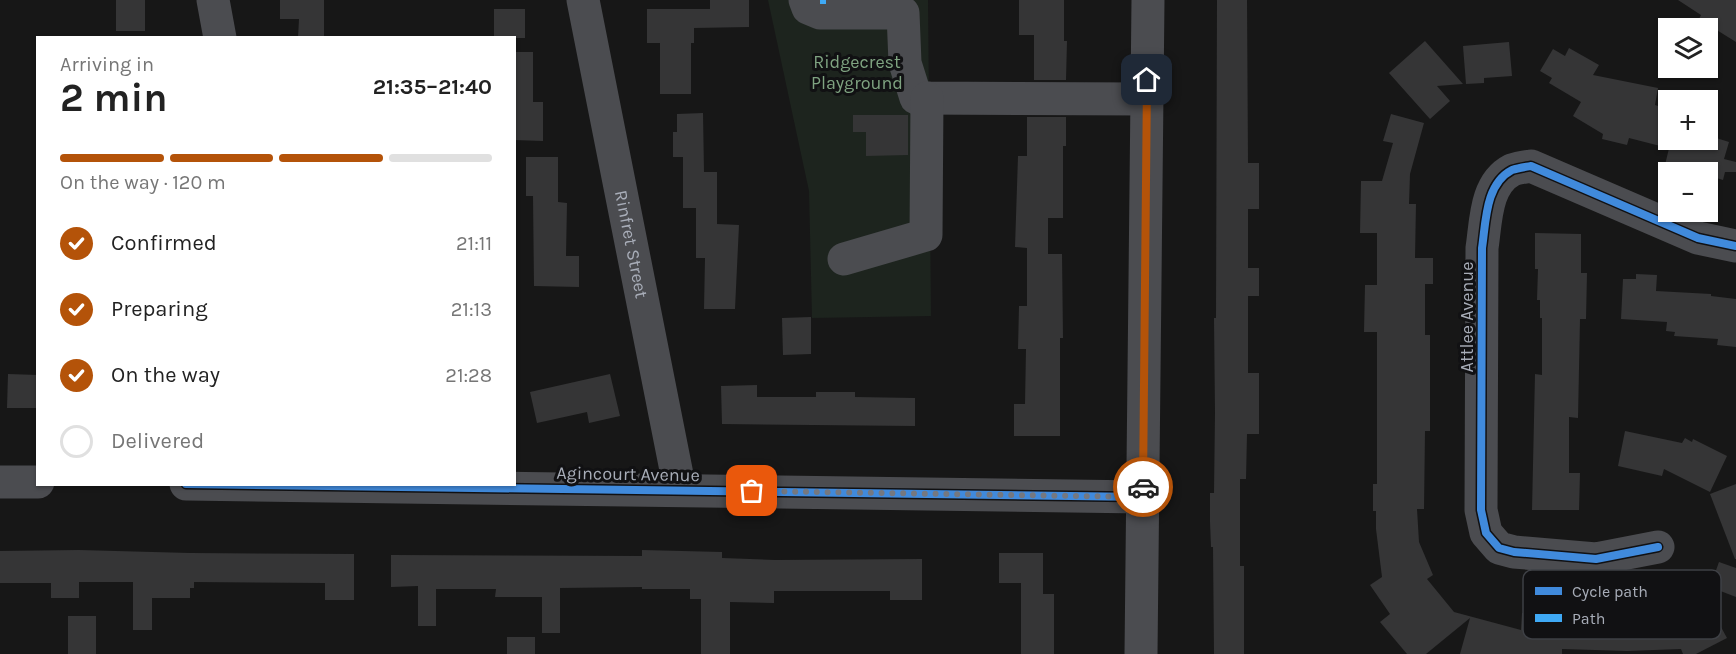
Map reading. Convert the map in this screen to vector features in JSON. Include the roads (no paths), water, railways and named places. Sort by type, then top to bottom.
[{"type":"street","points":[[213,0],[220,36]]},
{"type":"street","name":"Rinfret Street","points":[[583,0],[680,490]]},
{"type":"street","points":[[805,0],[808,8],[820,13],[903,13],[905,63],[916,98],[1147,99]]},
{"type":"street","points":[[1141,654],[1148,0]]},
{"type":"street","points":[[844,259],[926,235],[927,98]]},
{"type":"street","name":"Attlee Avenue","points":[[1658,547],[1596,559],[1514,552],[1499,548],[1486,533],[1481,510],[1482,248],[1488,206],[1496,183],[1513,170],[1531,166],[1698,238],[1736,246]]},
{"type":"street","points":[[0,482],[36,482]]},
{"type":"street","name":"Agincourt Avenue","points":[[379,486],[1143,497]]},
{"type":"park label","name":"Ridgecrest Playground","points":[[857,72]]}]
